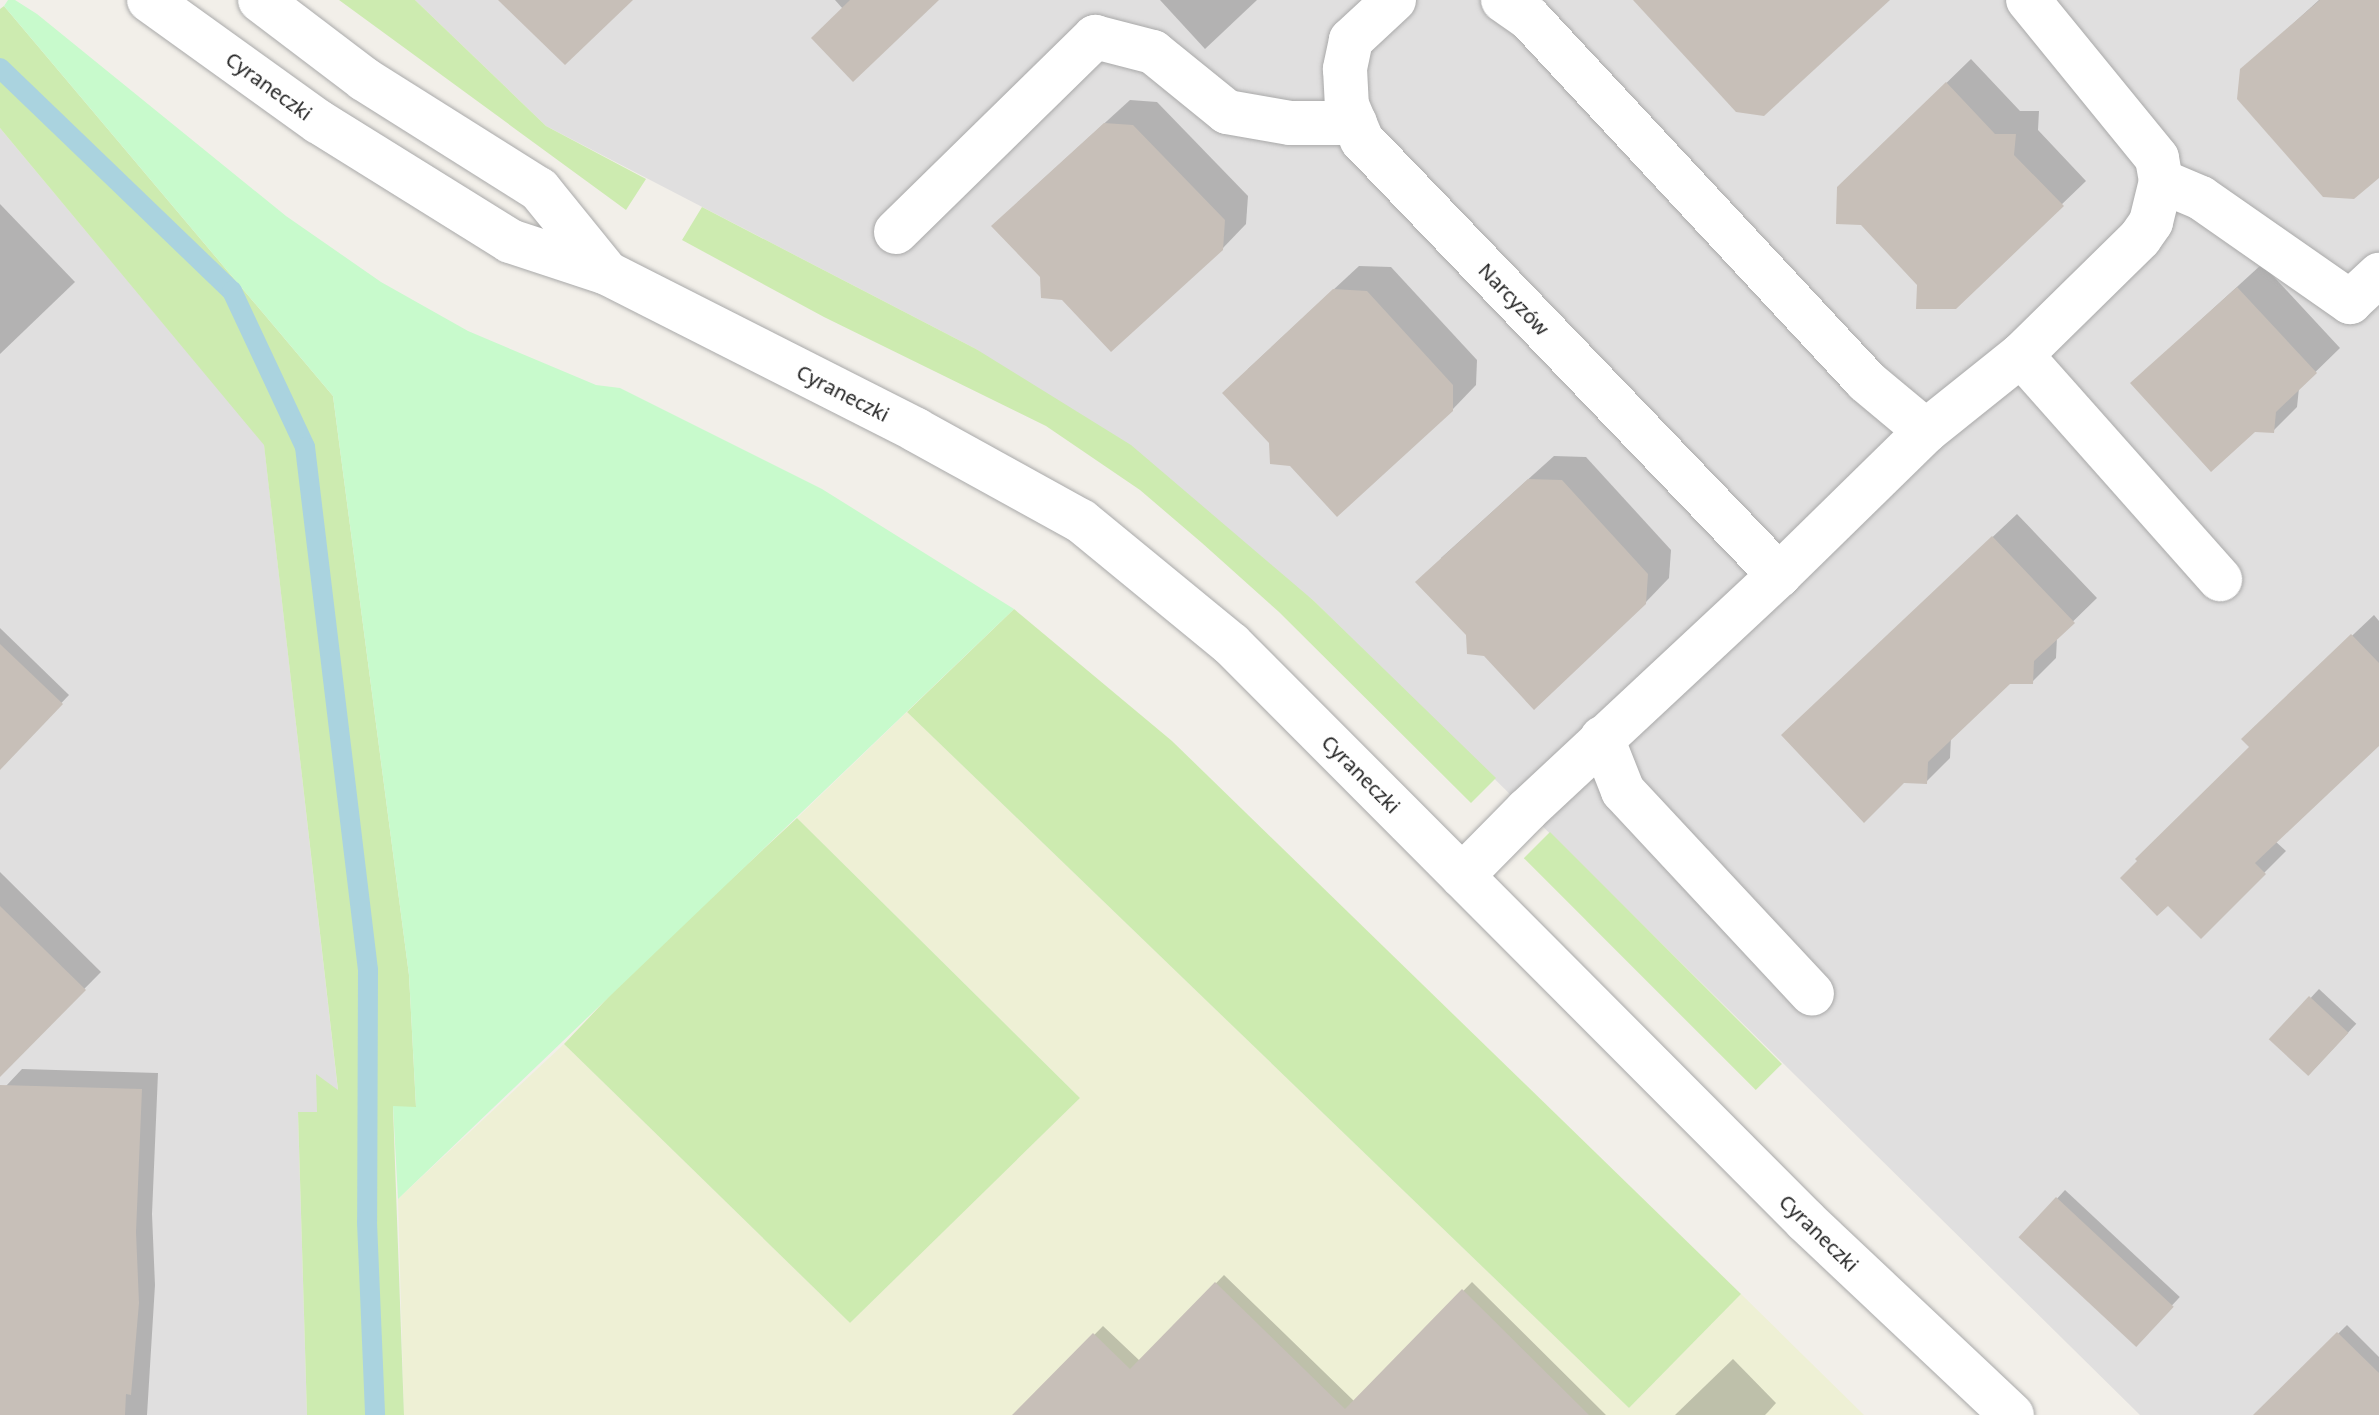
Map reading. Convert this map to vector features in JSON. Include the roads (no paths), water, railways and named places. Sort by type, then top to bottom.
[{"type":"street","name":"Cyraneczki","points":[[149,0],[319,122],[510,241],[607,273],[916,430],[1081,521],[1231,644],[1806,1221],[2012,1415]]},
{"type":"street","name":"Cyraneczki","points":[[260,0],[364,79],[539,189],[607,273]]},
{"type":"street","name":"Narcyzów","points":[[1394,0],[1351,40],[1345,69],[1347,105],[1362,140],[1779,575]]},
{"type":"street","points":[[1503,0],[1529,18],[1866,381],[1926,431]]},
{"type":"street","points":[[1462,876],[1602,738],[1779,575],[1926,431],[2021,355],[2140,238],[2151,222],[2161,181],[2157,158],[2028,0]]},
{"type":"street","points":[[896,232],[1095,37],[1153,52],[1227,112],[1290,123],[1355,123]]},
{"type":"street","points":[[2161,181],[2201,198],[2350,302],[2379,275]]},
{"type":"street","points":[[2021,355],[2220,579]]},
{"type":"street","points":[[1602,738],[1623,791],[1812,994]]},
{"type":"waterway","points":[[0,68],[232,291],[305,447],[368,970],[367,1222],[375,1415]]}]
